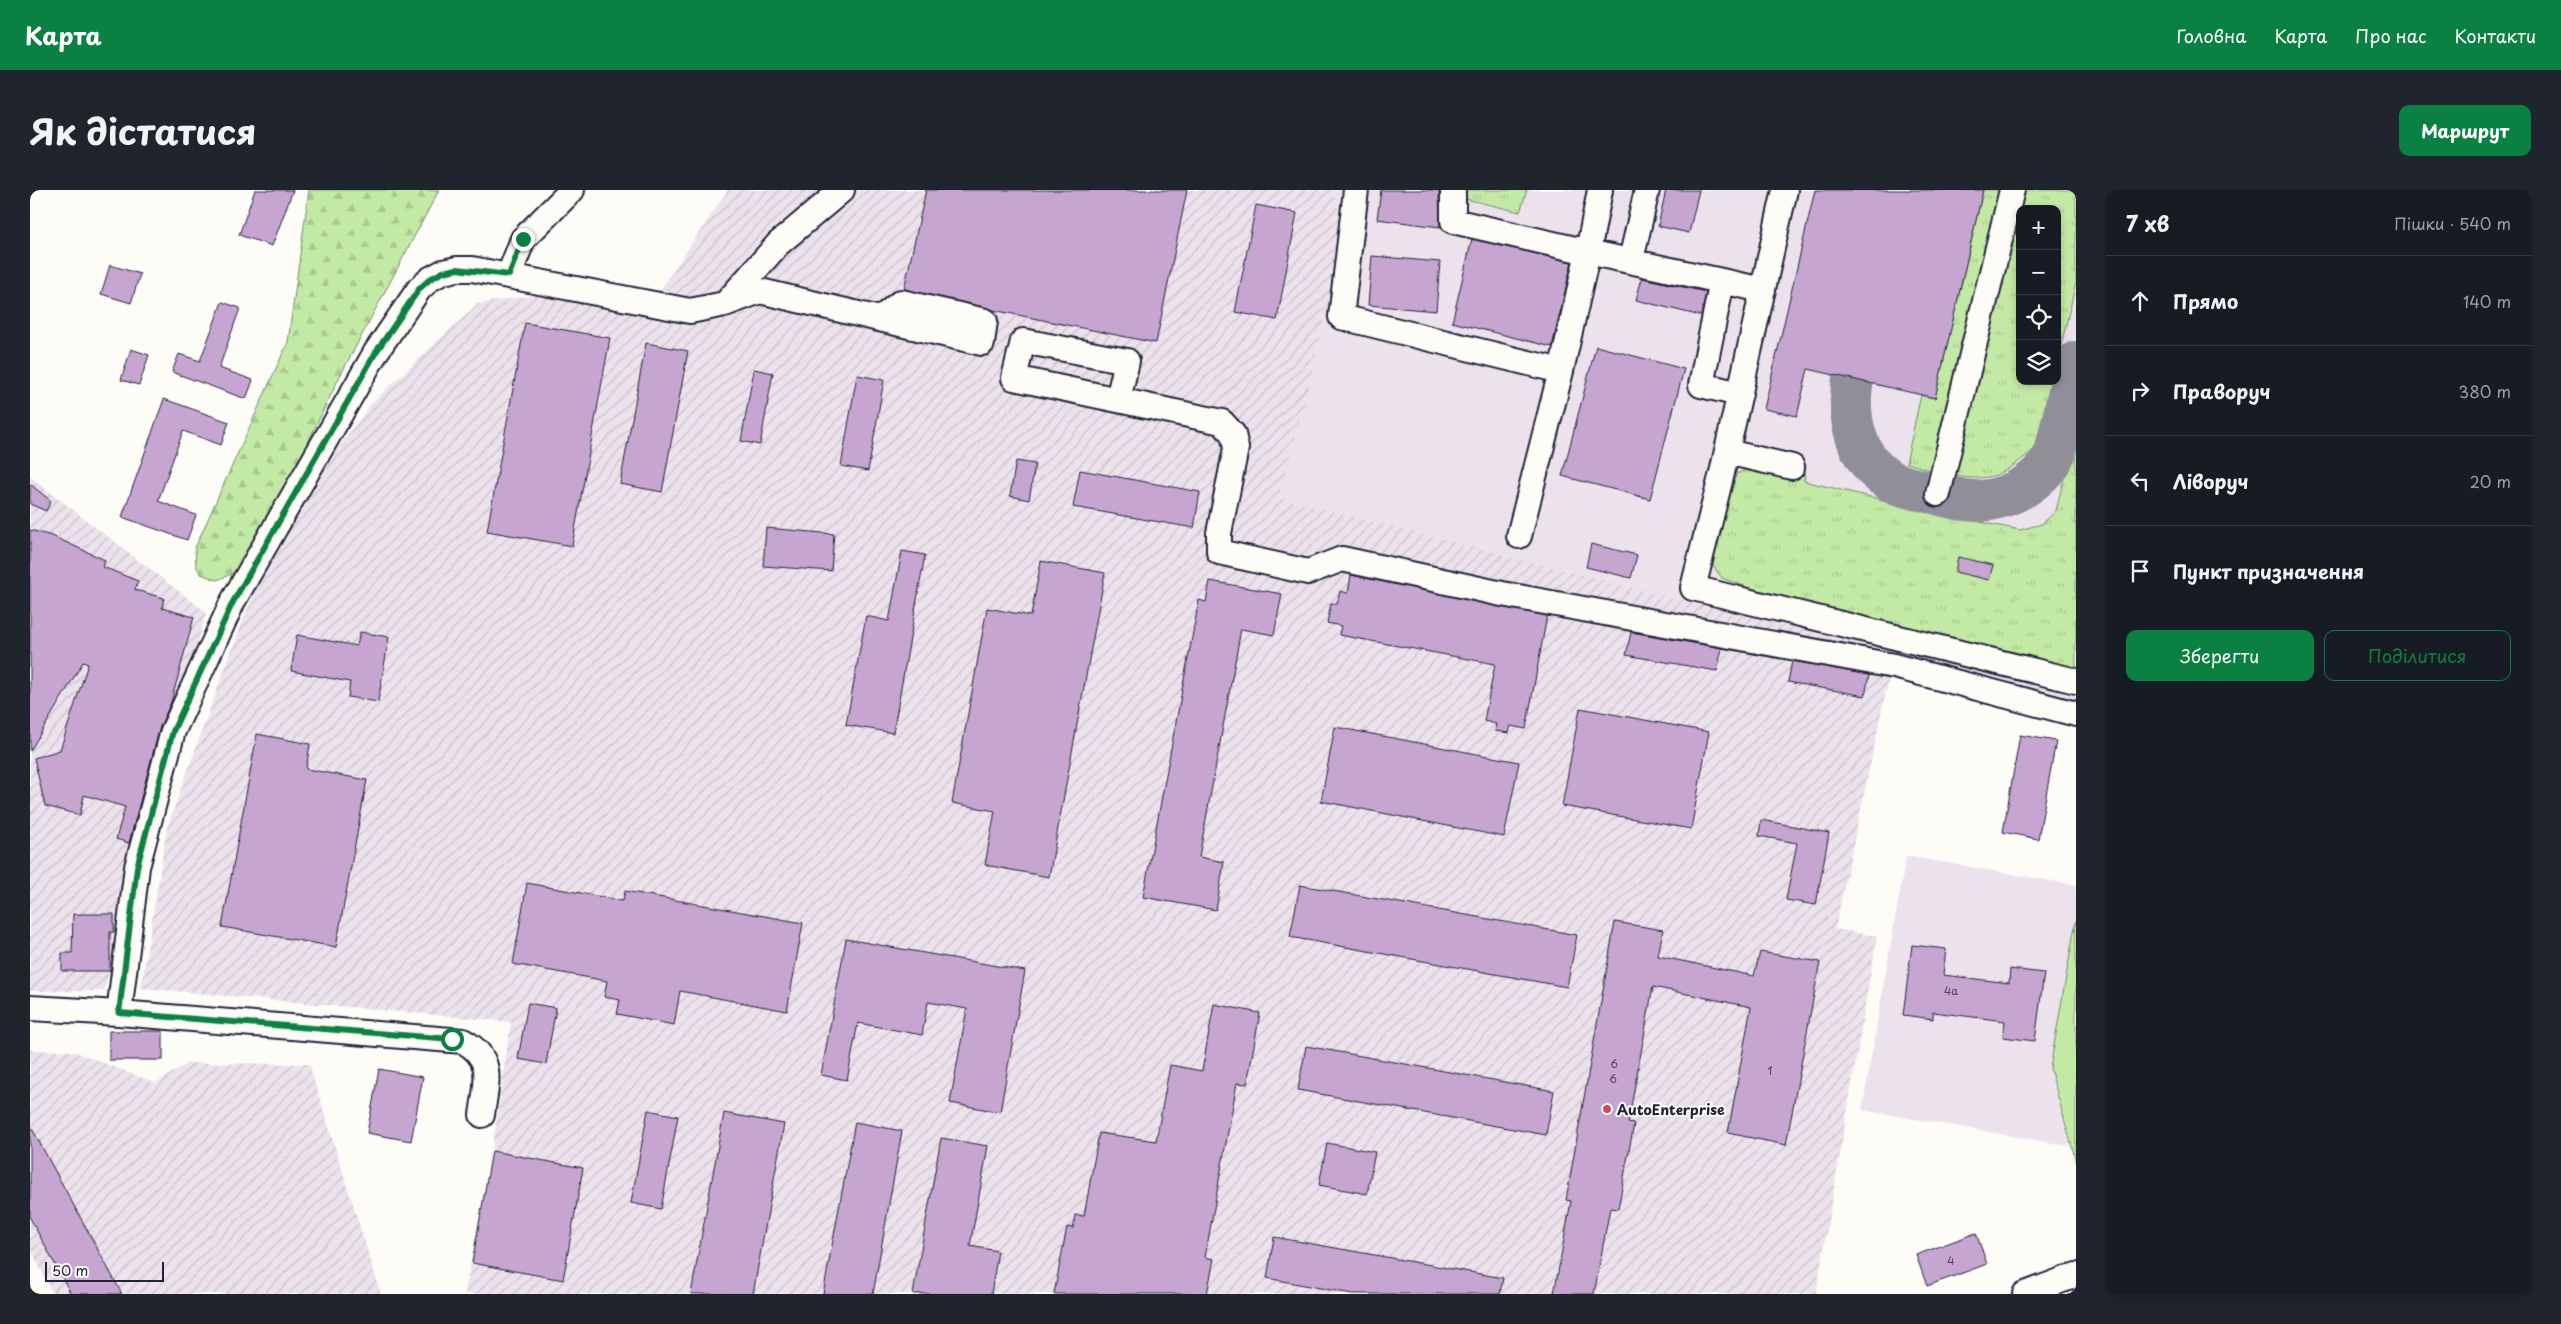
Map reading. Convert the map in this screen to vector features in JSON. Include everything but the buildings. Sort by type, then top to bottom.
[{"type":"street","points":[[509,275],[523,239],[572,190]]},
{"type":"street","points":[[725,304],[778,244],[842,190]]},
{"type":"street","points":[[1356,190],[1341,317],[1561,371]]},
{"type":"street","points":[[1453,190],[1453,221],[1763,290]]},
{"type":"street","points":[[1519,536],[1561,371],[1600,190]]},
{"type":"street","points":[[1631,260],[1647,190]]},
{"type":"street","points":[[1785,190],[1727,452],[1693,588],[2076,681]]},
{"type":"street","points":[[1938,494],[2012,190]]},
{"type":"street","points":[[119,1013],[137,867],[173,731],[233,602],[376,352],[419,289],[436,275],[457,269],[509,275],[690,311],[725,304],[760,291],[880,319]]},
{"type":"street","points":[[1722,281],[1701,385],[1740,394]]},
{"type":"street","points":[[1118,400],[1222,422],[1233,434],[1236,448],[1220,533],[1220,552],[1308,572],[1342,559],[1502,594],[1894,666],[2076,714]]},
{"type":"street","points":[[1727,452],[1792,467]]},
{"type":"street","points":[[30,1008],[119,1013],[463,1041],[476,1050],[485,1063],[488,1074],[482,1115]]},
{"type":"street","points":[[2026,1294],[2076,1275]]},
{"type":"shaded area","points":[[728,190],[1333,190],[1343,233],[1307,395],[1278,498],[1894,654],[1835,929],[1877,936],[1816,1294],[465,1294],[492,1151],[511,1022],[141,988],[167,828],[258,582],[315,478],[371,404],[477,304],[535,295],[658,293]]},
{"type":"shaded area","points":[[1333,190],[2076,190],[2076,701],[1277,498],[1307,395],[1343,233]]},
{"type":"shaded area","points":[[30,477],[206,612],[104,991],[30,991]]},
{"type":"shaded area","points":[[1906,856],[2076,885],[2076,920],[2050,1068],[2070,1146],[1862,1110]]},
{"type":"shaded area","points":[[30,1050],[73,1051],[156,1083],[188,1063],[309,1064],[381,1294],[53,1294],[30,1248]]},
{"type":"green space","points":[[309,190],[439,190],[340,376],[273,514],[234,573],[217,580],[201,574],[196,566],[195,548],[288,342]]},
{"type":"green space","points":[[1457,190],[1527,190],[1520,212],[1457,197]]},
{"type":"green space","points":[[1983,190],[2076,190],[2076,283],[2061,345],[2061,205],[2016,205],[2016,385],[2052,385],[2035,449],[2001,473],[1985,477],[1974,478],[1950,475],[1906,463],[1921,395],[1935,398]]},
{"type":"green space","points":[[2076,427],[2076,670],[1747,587],[1722,578],[1711,563],[1733,476],[1769,463],[1787,462],[1806,465],[1804,481],[1941,514],[2020,530],[2042,524],[2056,511]]},
{"type":"green space","points":[[2076,920],[2076,1162],[2050,1068]]},
{"type":"taxiway","points":[[1853,379],[1851,408],[1856,438],[1862,451],[1880,474],[1893,482],[1908,487],[1958,499],[1982,501],[2015,492],[2035,479],[2050,463],[2055,453],[2076,362]]},
{"type":"place","name":"AutoEnterprise","points":[[1607,1109]]},
{"type":"route","points":[[452,1039],[119,1013],[137,867],[173,731],[233,602],[376,352],[419,289],[430,279],[443,272],[457,269],[509,275],[523,239]]}]
